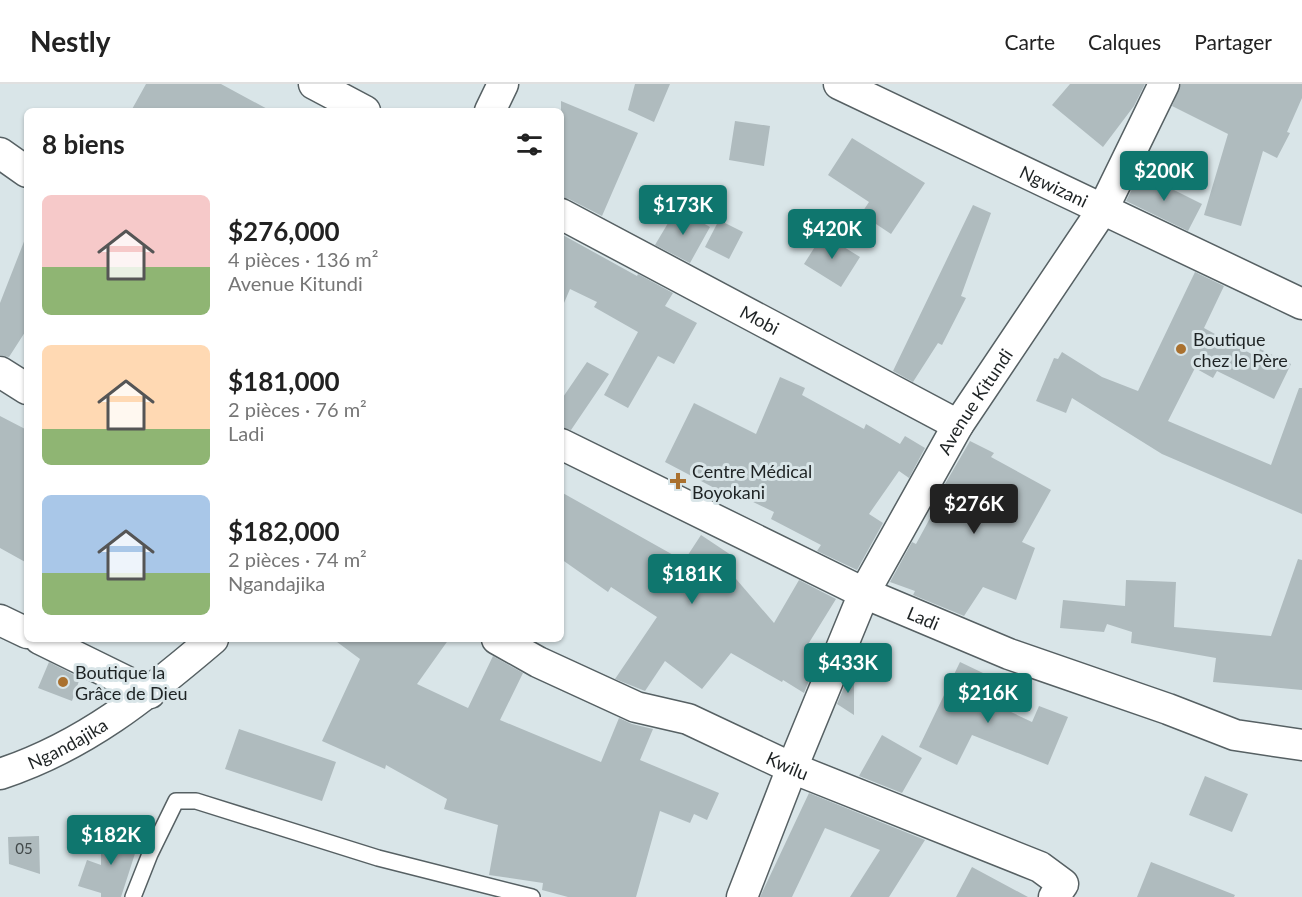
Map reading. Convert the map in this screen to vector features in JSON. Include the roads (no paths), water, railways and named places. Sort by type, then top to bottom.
[{"type":"street","points":[[314,84],[360,108]]},
{"type":"street","points":[[491,108],[503,84]]},
{"type":"street","name":"Ngwizani","points":[[839,84],[1302,304]]},
{"type":"street","name":"Avenue Kitundi","points":[[742,897],[864,593],[958,425],[1103,209],[1164,84]]},
{"type":"street","points":[[0,153],[24,170]]},
{"type":"street","name":"Mobi","points":[[564,216],[958,425]]},
{"type":"street","points":[[0,372],[24,387]]},
{"type":"street","name":"Ladi","points":[[564,445],[864,593],[1009,654],[1138,698],[1235,735],[1302,746]]},
{"type":"street","points":[[0,620],[24,632]]},
{"type":"street","points":[[45,642],[150,693]]},
{"type":"street","name":"Ngandajika","points":[[0,774],[26,765],[88,735],[150,693],[210,642]]},
{"type":"street","name":"Kwilu","points":[[502,642],[538,662],[636,707],[688,719],[792,768],[1040,867],[1063,884],[1054,897]]},
{"type":"lane","points":[[133,897],[150,854],[176,801],[196,801],[378,858],[532,897]]},
{"type":"place","name":"Boutique chez le Père","points":[[1181,349]]},
{"type":"place","name":"Centre Médical Boyokani","points":[[678,481]]},
{"type":"place","name":"Boutique la Grâce de Dieu","points":[[63,682]]}]
